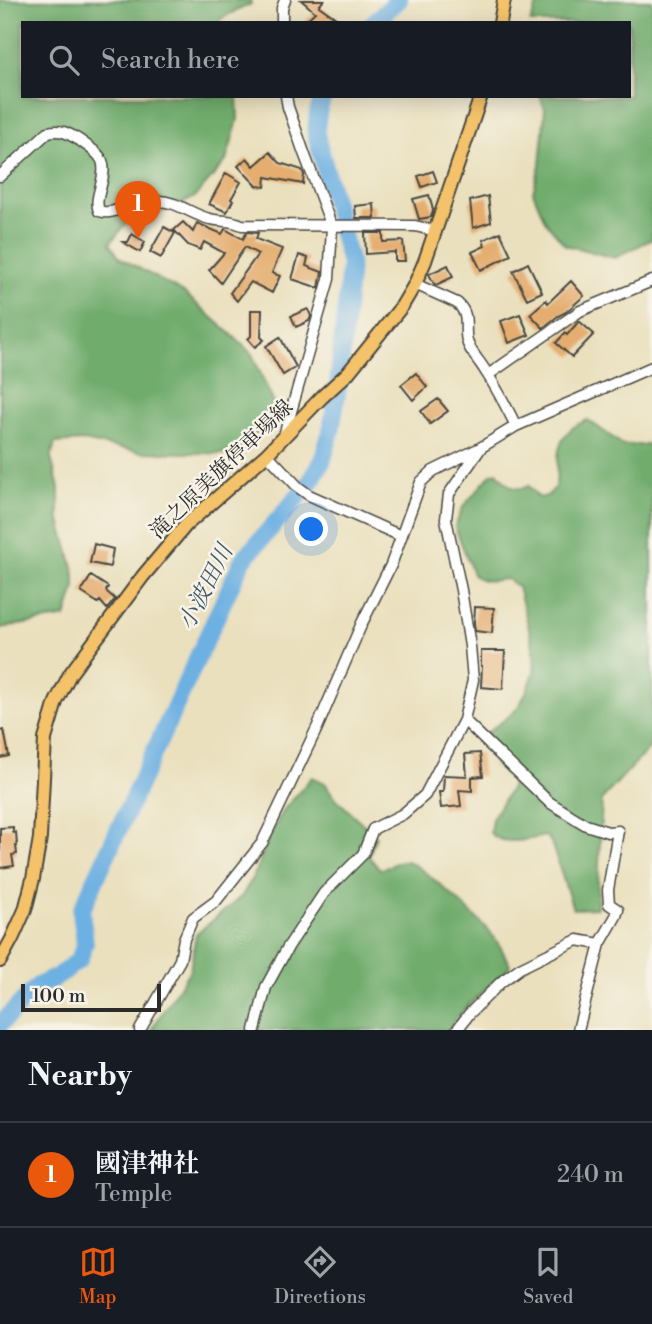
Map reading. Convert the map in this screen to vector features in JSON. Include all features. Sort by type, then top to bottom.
[{"type":"main road","points":[[500,21],[504,0]]},
{"type":"main road","name":"滝之原美旗停車場線","points":[[0,961],[25,910],[33,879],[40,838],[46,739],[56,702],[70,674],[143,576],[186,525],[267,454],[348,373],[402,306],[415,284],[436,231],[480,98]]},
{"type":"street","points":[[282,21],[285,0]]},
{"type":"street","points":[[284,437],[329,279],[334,227],[292,119],[287,98]]},
{"type":"street","points":[[0,176],[48,132],[57,130],[67,132],[96,152],[103,161],[105,172],[97,203],[99,211],[103,213],[141,201],[159,201],[169,202],[209,219],[233,221],[242,225],[415,226],[436,231]]},
{"type":"street","points":[[488,375],[580,311],[652,281]]},
{"type":"street","points":[[415,284],[457,303],[461,308],[466,318],[469,347],[516,426]]},
{"type":"street","points":[[140,1030],[180,960],[184,939],[193,918],[216,901],[262,843],[317,728],[362,622],[391,565],[421,482],[433,471],[480,448],[516,426],[652,366]]},
{"type":"street","points":[[255,1030],[267,987],[288,947],[324,893],[363,853],[373,829],[403,814],[425,794],[464,720],[473,680],[470,646],[446,519],[449,494],[480,448]]},
{"type":"street","points":[[267,454],[309,495],[401,536]]},
{"type":"street","points":[[464,720],[549,802],[586,825],[608,832],[618,831],[608,890],[610,904],[618,910],[600,944],[578,1030]]},
{"type":"street","points":[[457,1030],[501,982],[520,968],[577,940],[600,944]]},
{"type":"green space","points":[[0,0],[251,0],[251,4],[219,21],[21,21],[21,98],[237,98],[238,120],[226,161],[195,197],[156,215],[142,214],[129,220],[110,243],[119,257],[184,293],[252,354],[275,406],[242,454],[141,452],[83,441],[55,443],[51,458],[59,488],[59,517],[75,574],[75,588],[66,617],[0,628]]},
{"type":"green space","points":[[539,0],[652,0],[652,239],[615,258],[565,245],[545,221],[533,192],[540,165],[545,109],[541,98],[631,98],[631,21],[531,21]]},
{"type":"green space","points":[[588,420],[623,445],[645,445],[652,442],[652,745],[602,799],[597,908],[573,909],[551,842],[546,836],[509,841],[490,833],[492,818],[511,788],[511,781],[495,765],[481,738],[510,716],[520,704],[534,672],[534,653],[518,587],[507,579],[485,580],[473,574],[455,527],[463,507],[491,474],[497,472],[514,488],[529,486],[539,498],[547,496],[556,487],[558,455],[563,438],[577,425]]},
{"type":"green space","points":[[312,777],[325,783],[334,797],[376,836],[369,857],[380,869],[406,861],[425,873],[490,932],[510,965],[465,1008],[448,1030],[151,1030],[190,970],[196,934],[242,896],[285,808]]},
{"type":"building","points":[[301,0],[324,0],[319,6],[340,21],[305,21],[315,12]]},
{"type":"building","points":[[270,152],[280,163],[302,170],[303,184],[266,177],[265,187],[257,186],[238,166],[247,158],[254,166]]},
{"type":"building","points":[[433,171],[437,182],[422,187],[418,176]]},
{"type":"building","points":[[226,173],[241,182],[227,212],[209,204]]},
{"type":"building","points":[[429,195],[433,210],[431,217],[419,219],[413,199]]},
{"type":"building","points":[[488,196],[491,222],[473,228],[470,201]]},
{"type":"building","points":[[374,204],[375,218],[356,218],[355,206]]},
{"type":"building","points":[[183,222],[193,232],[197,223],[222,234],[225,229],[243,239],[247,232],[258,233],[256,239],[282,249],[272,273],[280,276],[272,293],[251,282],[237,301],[230,293],[258,254],[245,247],[221,283],[209,270],[224,253],[204,242],[200,250],[188,245],[174,230]]},
{"type":"building","points":[[164,227],[175,233],[161,258],[150,252]]},
{"type":"building","points":[[500,232],[511,255],[481,270],[472,252],[485,246],[483,240]]},
{"type":"building","points":[[365,233],[383,233],[383,242],[403,241],[405,261],[395,261],[395,252],[366,254]]},
{"type":"building","points":[[132,234],[145,242],[140,252],[123,242],[128,242]]},
{"type":"building","points":[[299,255],[308,258],[306,266],[322,272],[319,288],[292,279]]},
{"type":"building","points":[[528,263],[542,292],[527,299],[513,271]]},
{"type":"building","points":[[448,265],[453,277],[434,284],[429,274]]},
{"type":"building","points":[[571,281],[584,296],[543,328],[530,314],[546,300],[548,303]]},
{"type":"building","points":[[308,309],[311,316],[309,321],[296,327],[291,316]]},
{"type":"building","points":[[251,310],[262,310],[261,337],[264,340],[255,347],[248,339],[251,336]]},
{"type":"building","points":[[520,314],[529,335],[509,343],[501,321]]},
{"type":"building","points":[[579,321],[594,334],[572,357],[556,343]]},
{"type":"building","points":[[280,337],[296,367],[283,375],[266,346]]},
{"type":"building","points":[[416,373],[427,387],[413,400],[401,385]]},
{"type":"building","points":[[438,399],[448,411],[430,424],[421,411]]},
{"type":"building","points":[[94,544],[113,549],[110,567],[90,563]]},
{"type":"building","points":[[91,576],[108,587],[106,591],[115,599],[107,609],[100,601],[98,603],[81,592]]},
{"type":"building","points":[[475,607],[494,608],[492,633],[475,631]]},
{"type":"building","points":[[481,651],[505,651],[503,689],[481,687]]},
{"type":"building","points":[[4,730],[9,756],[0,758],[0,731]]},
{"type":"building","points":[[480,753],[483,776],[472,777],[472,791],[459,790],[461,806],[441,808],[439,792],[443,792],[444,775],[467,776],[465,754]]},
{"type":"building","points":[[13,827],[17,846],[17,854],[12,855],[14,866],[0,868],[0,828]]},
{"type":"waterway","name":"小波田川","points":[[375,21],[399,0]]},
{"type":"waterway","name":"小波田川","points":[[0,1024],[38,986],[57,977],[79,960],[85,943],[81,911],[242,561],[309,484],[322,462],[331,431],[337,394],[350,264],[316,133],[322,98]]},
{"type":"place","name":"國津神社","points":[[138,239]]}]
